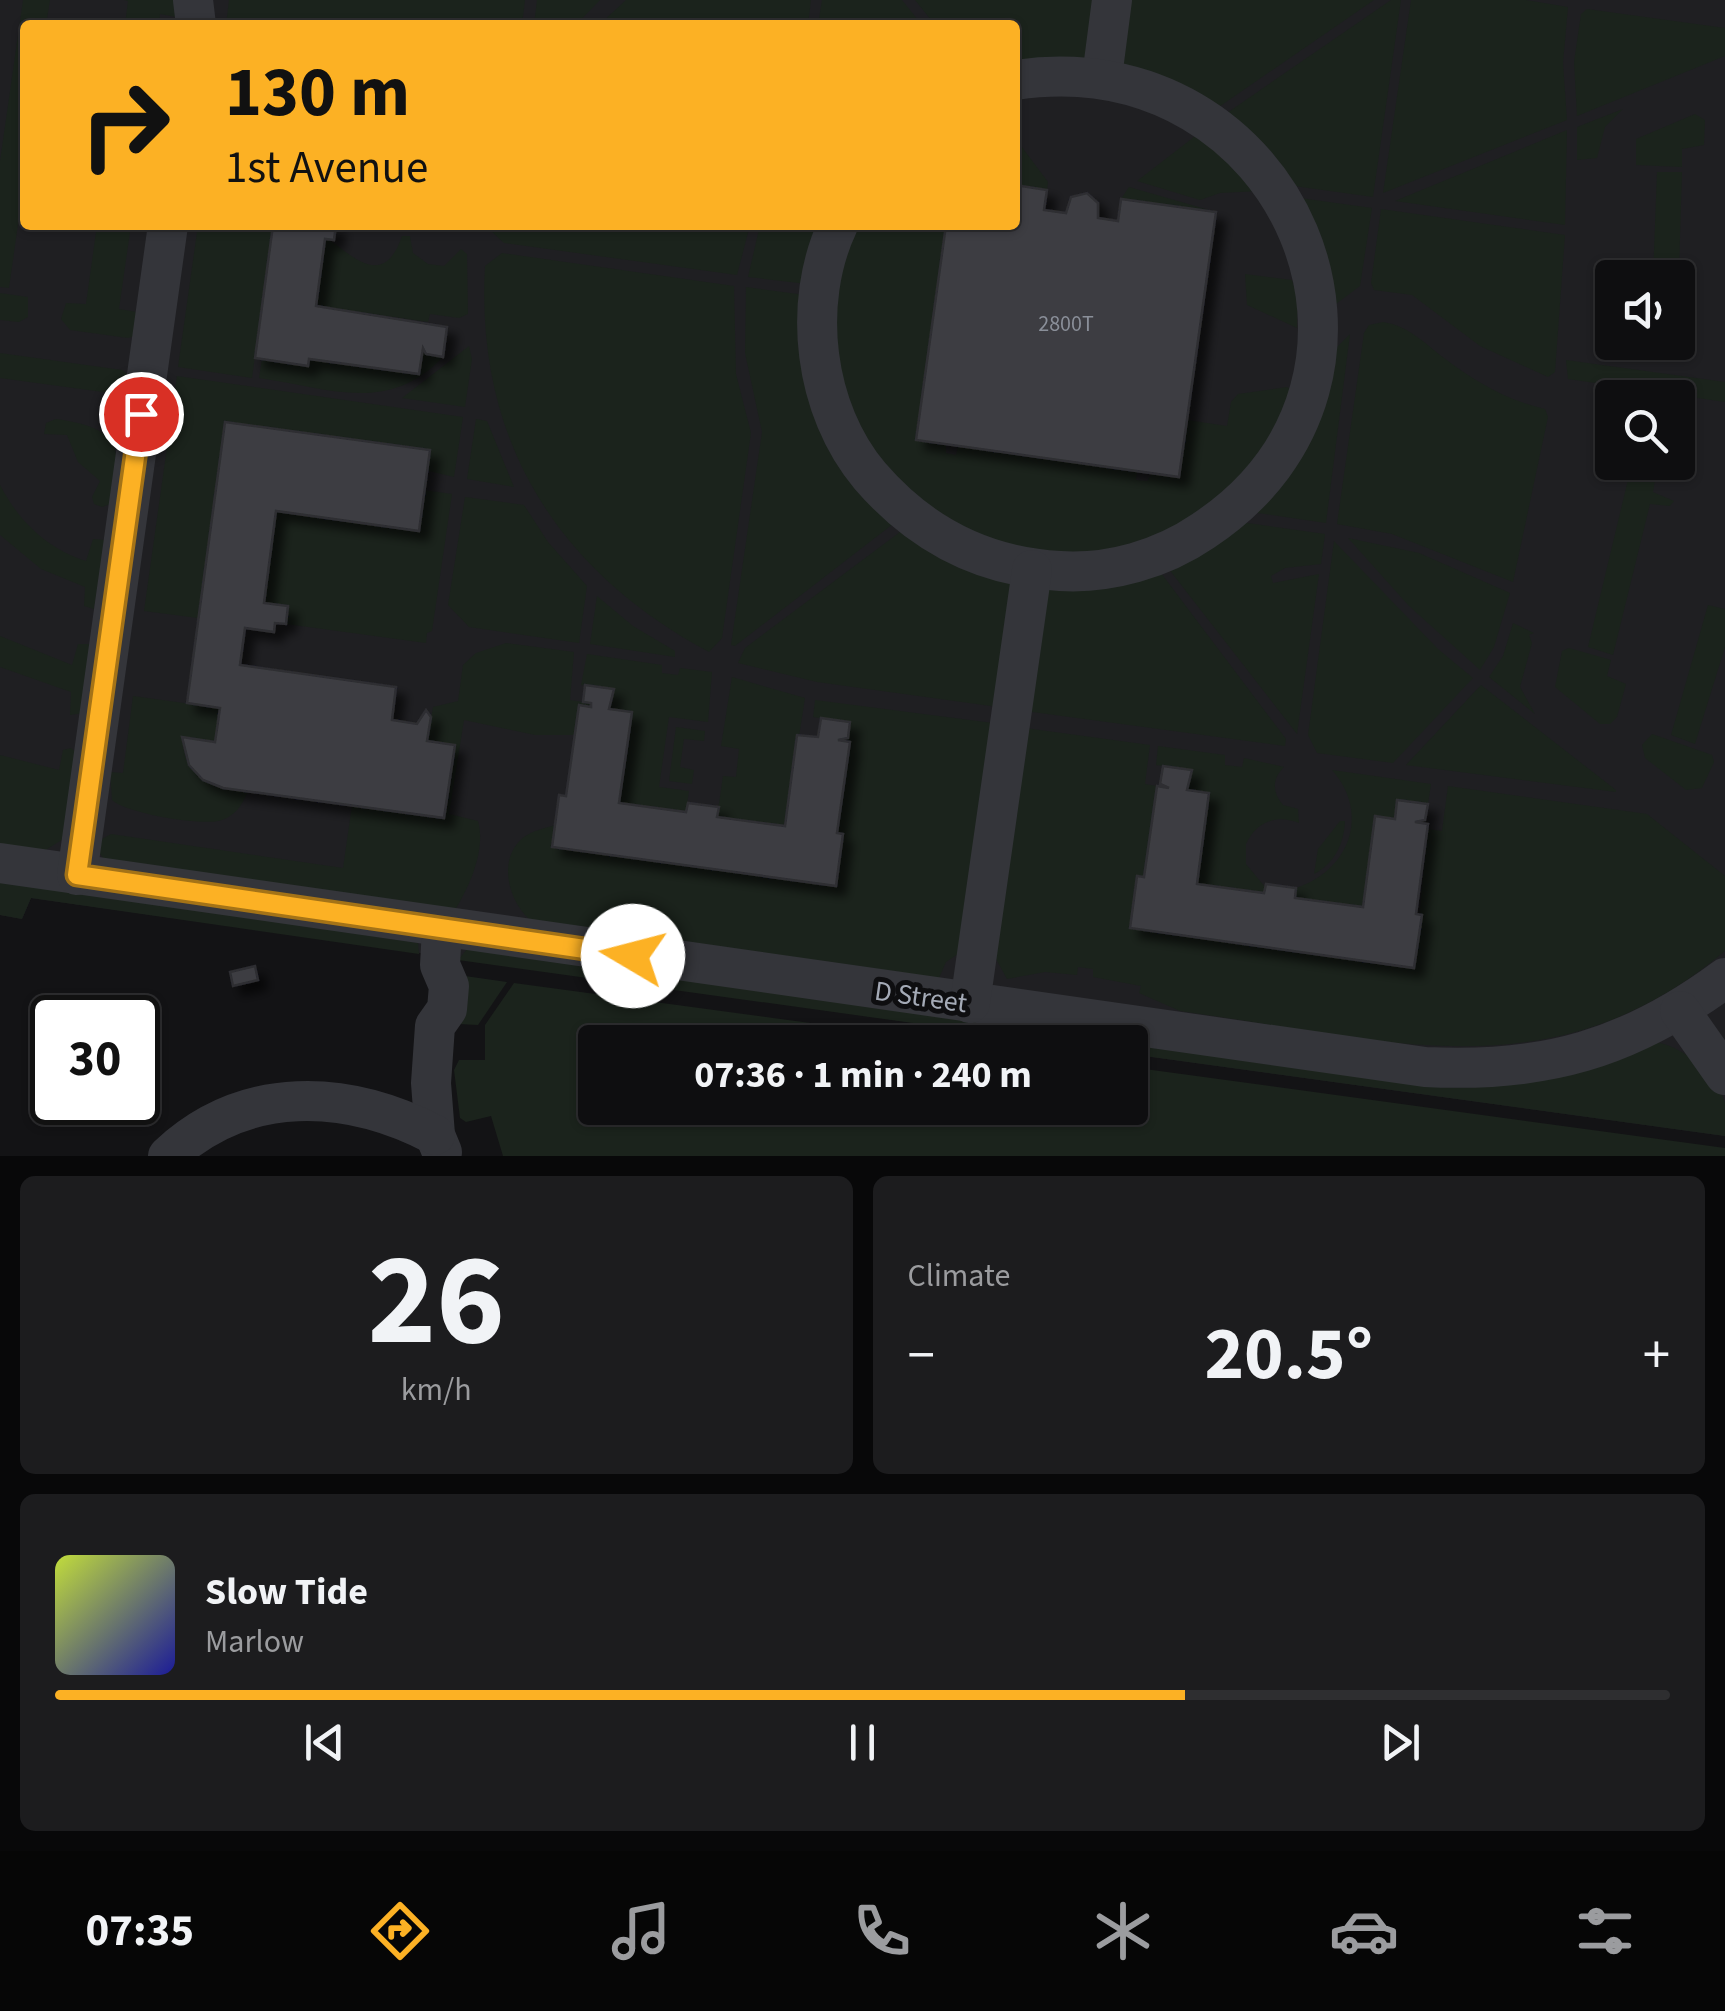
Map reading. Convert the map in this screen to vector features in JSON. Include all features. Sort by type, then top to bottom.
[{"type":"street","points":[[1102,77],[1112,0]]},
{"type":"street","points":[[836,230],[822,273],[817,313],[818,354],[842,432],[862,467],[920,524],[954,546],[1032,570],[1086,571],[1152,558],[1222,518],[1252,491],[1289,436],[1309,386],[1316,344],[1310,269],[1299,232],[1260,166],[1202,114],[1168,96],[1102,77],[1051,74],[1020,79]]},
{"type":"street","points":[[77,875],[167,230]]},
{"type":"street","points":[[970,1003],[1032,570]]},
{"type":"street","name":"D Street","points":[[0,863],[441,947],[970,1003],[1425,1067],[1483,1070],[1541,1064],[1594,1050],[1701,995]]},
{"type":"street","points":[[440,1145],[432,1084],[436,1026],[424,1005],[427,982],[441,947]]},
{"type":"street","points":[[1701,995],[1725,1046]]},
{"type":"street","points":[[1701,995],[1725,1075]]},
{"type":"street","points":[[168,1156],[209,1125],[278,1102],[319,1099],[358,1103],[397,1115],[440,1145]]},
{"type":"shaded area","points":[[0,0],[1725,0],[1725,1136],[1148,1056],[1148,1025],[930,1025],[31,898],[22,919],[0,915]]},
{"type":"shaded area","points":[[23,0],[50,0],[47,20],[20,20]]},
{"type":"shaded area","points":[[124,0],[176,0],[176,17],[160,14],[159,20],[126,20],[128,1]]},
{"type":"shaded area","points":[[229,0],[525,0],[523,20],[227,20]]},
{"type":"shaded area","points":[[537,0],[600,0],[581,20],[535,20]]},
{"type":"shaded area","points":[[626,0],[811,0],[809,20],[604,20]]},
{"type":"shaded area","points":[[822,0],[902,0],[918,20],[819,20]]},
{"type":"shaded area","points":[[915,0],[1094,0],[1085,61],[1020,65],[1020,20],[931,20]]},
{"type":"shaded area","points":[[1127,0],[1374,0],[1216,109],[1121,66]]},
{"type":"shaded area","points":[[1391,0],[1401,0],[1373,197],[1287,185],[1227,113]]},
{"type":"shaded area","points":[[1411,0],[1526,0],[1568,7],[1563,63],[1567,120],[1383,193]]},
{"type":"shaded area","points":[[1587,9],[1725,28],[1725,56],[1577,116],[1574,62],[1581,14]]},
{"type":"shaded area","points":[[20,21],[20,210],[9,288],[0,287],[0,161]]},
{"type":"shaded area","points":[[1623,109],[1605,127],[1597,158],[1577,160],[1577,127]]},
{"type":"shaded area","points":[[1695,114],[1705,120],[1704,145],[1682,149],[1682,167],[1636,165],[1636,139]]},
{"type":"shaded area","points":[[1203,130],[1260,191],[1220,193],[1200,200],[1137,181]]},
{"type":"shaded area","points":[[1567,130],[1565,225],[1395,201]]},
{"type":"shaded area","points":[[1020,145],[1048,182],[1047,190],[1020,186]]},
{"type":"shaded area","points":[[1657,172],[1682,172],[1679,260],[1654,260]]},
{"type":"shaded area","points":[[1129,187],[1216,212],[1121,199]]},
{"type":"shaded area","points":[[1293,197],[1372,208],[1360,286],[1336,304]]},
{"type":"shaded area","points":[[1381,209],[1565,235],[1555,372],[1548,377],[1480,346],[1412,295],[1374,290],[1371,283]]},
{"type":"shaded area","points":[[96,230],[130,230],[119,309],[137,312],[134,336],[70,330],[61,319],[66,303],[86,304]]},
{"type":"shaded area","points":[[197,230],[272,230],[252,378],[178,367]]},
{"type":"shaded area","points":[[490,230],[749,230],[737,275],[504,243]]},
{"type":"shaded area","points":[[759,230],[825,230],[808,284],[748,277]]},
{"type":"shaded area","points":[[852,230],[945,230],[917,440],[946,444],[946,453],[956,455],[958,446],[1137,471],[1136,480],[1147,481],[1187,420],[1227,426],[1231,402],[1238,394],[1290,389],[1272,442],[1210,515],[1096,561],[988,543],[887,479],[839,395],[832,293]]},
{"type":"shaded area","points":[[402,236],[410,236],[413,253],[428,264],[444,266],[461,249],[467,254],[468,314],[459,318],[430,314],[428,322],[316,306],[325,239],[373,265],[383,263],[393,254]]},
{"type":"shaded area","points":[[502,253],[734,286],[736,374],[751,433],[722,638],[709,652],[656,619],[609,582],[569,540],[537,494],[512,444],[495,389],[486,330],[485,266]]},
{"type":"shaded area","points":[[1245,274],[1292,280],[1298,299],[1297,328],[1247,305]]},
{"type":"shaded area","points":[[746,287],[805,295],[893,524],[735,646],[731,645],[762,432],[745,353]]},
{"type":"shaded area","points":[[0,293],[28,297],[28,317],[19,322],[0,320]]},
{"type":"shaded area","points":[[1383,322],[1408,331],[1492,389],[1545,409],[1548,417],[1513,582],[1392,534],[1337,524],[1364,333],[1369,325]]},
{"type":"shaded area","points":[[1350,334],[1326,523],[1251,512],[1329,355]]},
{"type":"shaded area","points":[[469,346],[472,359],[465,407],[402,398]]},
{"type":"shaded area","points":[[423,348],[427,354],[443,357],[422,375],[379,392],[334,391],[259,378],[262,359],[307,366],[309,359],[418,374]]},
{"type":"shaded area","points":[[0,353],[122,370],[127,374],[125,395],[0,378]]},
{"type":"shaded area","points":[[1566,360],[1725,382],[1725,402],[1695,398],[1695,380],[1595,383],[1568,379]]},
{"type":"shaded area","points":[[177,376],[463,417],[454,477],[226,423],[198,618],[144,611]]},
{"type":"shaded area","points":[[56,419],[92,428],[112,442],[117,466],[113,503],[102,507],[94,504],[92,497],[100,481],[78,462],[67,435],[44,434],[46,423]]},
{"type":"shaded area","points":[[476,419],[487,421],[514,487],[467,479]]},
{"type":"shaded area","points":[[1628,480],[1655,480],[1653,492],[1674,501],[1670,506],[1650,504],[1613,655],[1588,647]]},
{"type":"shaded area","points":[[0,485],[25,521],[46,541],[72,556],[86,561],[93,539],[105,540],[94,609],[84,606],[85,587],[41,569],[0,535]]},
{"type":"shaded area","points":[[424,490],[452,494],[432,631],[427,633],[426,643],[286,624],[288,606],[264,603],[276,511]]},
{"type":"shaded area","points":[[465,497],[524,505],[548,542],[587,586],[579,643],[469,627],[448,605]]},
{"type":"shaded area","points":[[1241,522],[1325,534],[1321,564],[1285,568],[1271,576],[1273,583],[1319,574],[1297,734],[1168,568]]},
{"type":"shaded area","points":[[900,532],[1012,582],[998,707],[817,682],[738,663],[745,648]]},
{"type":"shaded area","points":[[1348,538],[1419,553],[1510,593],[1494,647],[1480,670],[1409,606]]},
{"type":"shaded area","points":[[1334,541],[1438,649],[1473,678],[1393,763],[1317,753],[1308,735]]},
{"type":"shaded area","points":[[1161,573],[1286,739],[1285,746],[1025,711],[1042,589]]},
{"type":"shaded area","points":[[597,596],[633,626],[675,651],[675,657],[590,644]]},
{"type":"shaded area","points":[[1708,605],[1725,609],[1725,647],[1695,744],[1671,735]]},
{"type":"shaded area","points":[[1513,623],[1534,633],[1529,635],[1532,643],[1520,687],[1535,714],[1489,677],[1503,656]]},
{"type":"shaded area","points":[[0,636],[72,665],[78,644],[90,644],[84,713],[70,715],[71,692],[0,667]]},
{"type":"shaded area","points":[[506,643],[574,652],[570,700],[591,703],[591,707],[579,706],[575,735],[535,735],[464,720],[449,814],[478,821],[480,843],[471,879],[455,910],[103,858],[99,852],[102,839],[111,834],[343,868],[352,805],[444,817],[454,746],[427,741],[433,707],[458,701],[463,665],[476,653]]},
{"type":"shaded area","points":[[1569,648],[1611,660],[1607,676],[1626,684],[1617,717],[1610,724],[1600,724],[1555,687],[1562,651]]},
{"type":"shaded area","points":[[587,654],[662,665],[662,673],[678,675],[680,668],[712,672],[708,722],[669,717],[659,787],[689,791],[686,812],[619,803],[631,713],[609,709],[614,689],[581,685]]},
{"type":"shaded area","points":[[732,677],[805,698],[785,826],[717,817],[723,776],[736,777],[739,749],[721,746]]},
{"type":"shaded area","points":[[1481,685],[1616,790],[1616,792],[1406,765]]},
{"type":"shaded area","points":[[133,696],[220,708],[215,742],[183,738],[184,752],[194,771],[203,778],[248,791],[235,812],[213,822],[183,820],[132,810],[112,800],[110,772],[123,773]]},
{"type":"shaded area","points":[[815,700],[993,723],[964,950],[946,962],[939,978],[529,919],[522,911],[508,879],[510,856],[524,837],[555,825],[553,847],[836,885],[843,834],[837,833],[850,742],[838,740],[848,738],[850,723],[813,717]]},
{"type":"shaded area","points":[[676,727],[705,731],[704,741],[684,739],[680,767],[694,770],[692,784],[669,781]]},
{"type":"shaded area","points":[[1025,728],[1150,745],[1145,784],[1157,786],[1144,877],[1137,876],[1131,928],[1414,968],[1428,829],[1442,831],[1448,786],[1647,814],[1725,876],[1725,951],[1660,997],[1595,1026],[1530,1042],[1464,1046],[1396,1043],[1180,1011],[1139,993],[1141,986],[1093,977],[1093,969],[1078,967],[1077,975],[1045,972],[1007,979],[995,957]]},
{"type":"shaded area","points":[[1652,734],[1712,755],[1714,762],[1702,788],[1686,790],[1645,758],[1642,745]]},
{"type":"shaded area","points":[[1158,746],[1225,755],[1225,765],[1242,767],[1244,758],[1284,767],[1277,776],[1275,790],[1283,805],[1298,809],[1299,823],[1282,819],[1268,822],[1255,830],[1246,844],[1246,864],[1265,887],[1264,893],[1197,884],[1209,794],[1187,790],[1192,770],[1156,765]]},
{"type":"shaded area","points":[[71,748],[78,754],[65,838],[44,851],[0,847],[0,755],[59,770],[63,750]]},
{"type":"shaded area","points":[[1332,770],[1431,784],[1428,804],[1398,800],[1395,819],[1375,817],[1363,907],[1295,898],[1296,888],[1329,869],[1348,839],[1350,805]]},
{"type":"shaded area","points":[[1340,821],[1345,821],[1337,852],[1314,874],[1318,849]]},
{"type":"shaded area","points":[[0,879],[418,943],[419,954],[31,898],[22,919],[0,915]]},
{"type":"shaded area","points":[[468,948],[1039,1025],[927,1025],[458,960]]},
{"type":"shaded area","points":[[465,976],[507,982],[478,1025],[458,1024]]},
{"type":"shaded area","points":[[514,983],[826,1025],[578,1025],[578,1125],[1148,1125],[1148,1069],[1725,1148],[1725,1156],[503,1156],[491,1116],[466,1122],[460,1118],[454,1070],[459,1060],[485,1060],[485,1025]]},
{"type":"shaded area","points":[[1148,1040],[1409,1075],[1652,1042],[1686,1054],[1715,1082],[1725,1103],[1725,1136],[1148,1056]]},
{"type":"building","points":[[1020,186],[1047,190],[1044,210],[1066,213],[1071,197],[1087,193],[1098,203],[1098,218],[1118,221],[1121,199],[1216,212],[1179,477],[916,440],[945,230],[1020,230]]},
{"type":"building","points":[[272,230],[335,230],[334,240],[325,239],[316,306],[447,327],[443,357],[426,354],[423,348],[419,374],[309,359],[308,366],[255,358]]},
{"type":"building","points":[[225,422],[430,450],[419,531],[276,511],[264,603],[288,606],[286,624],[275,623],[274,632],[245,628],[240,665],[396,687],[392,720],[417,724],[426,710],[431,717],[427,741],[455,745],[444,818],[223,788],[203,780],[189,765],[182,737],[215,742],[220,708],[187,703]]},
{"type":"building","points":[[585,685],[614,689],[609,709],[632,712],[619,803],[686,812],[688,803],[719,807],[717,817],[785,826],[797,735],[818,737],[821,718],[850,722],[848,738],[838,740],[850,742],[837,833],[843,834],[836,886],[552,847],[559,795],[566,796],[579,705],[591,707],[591,703],[583,702]]},
{"type":"building","points":[[1163,766],[1192,770],[1187,790],[1209,793],[1197,884],[1264,893],[1266,884],[1296,888],[1295,898],[1363,907],[1375,816],[1395,819],[1397,800],[1428,804],[1425,820],[1415,822],[1428,824],[1416,914],[1422,915],[1414,968],[1130,928],[1137,876],[1144,877],[1157,786],[1169,788],[1160,784]]},
{"type":"building","points":[[255,966],[258,980],[233,986],[230,972]]},
{"type":"route","points":[[141,414],[77,875],[633,956]]}]
